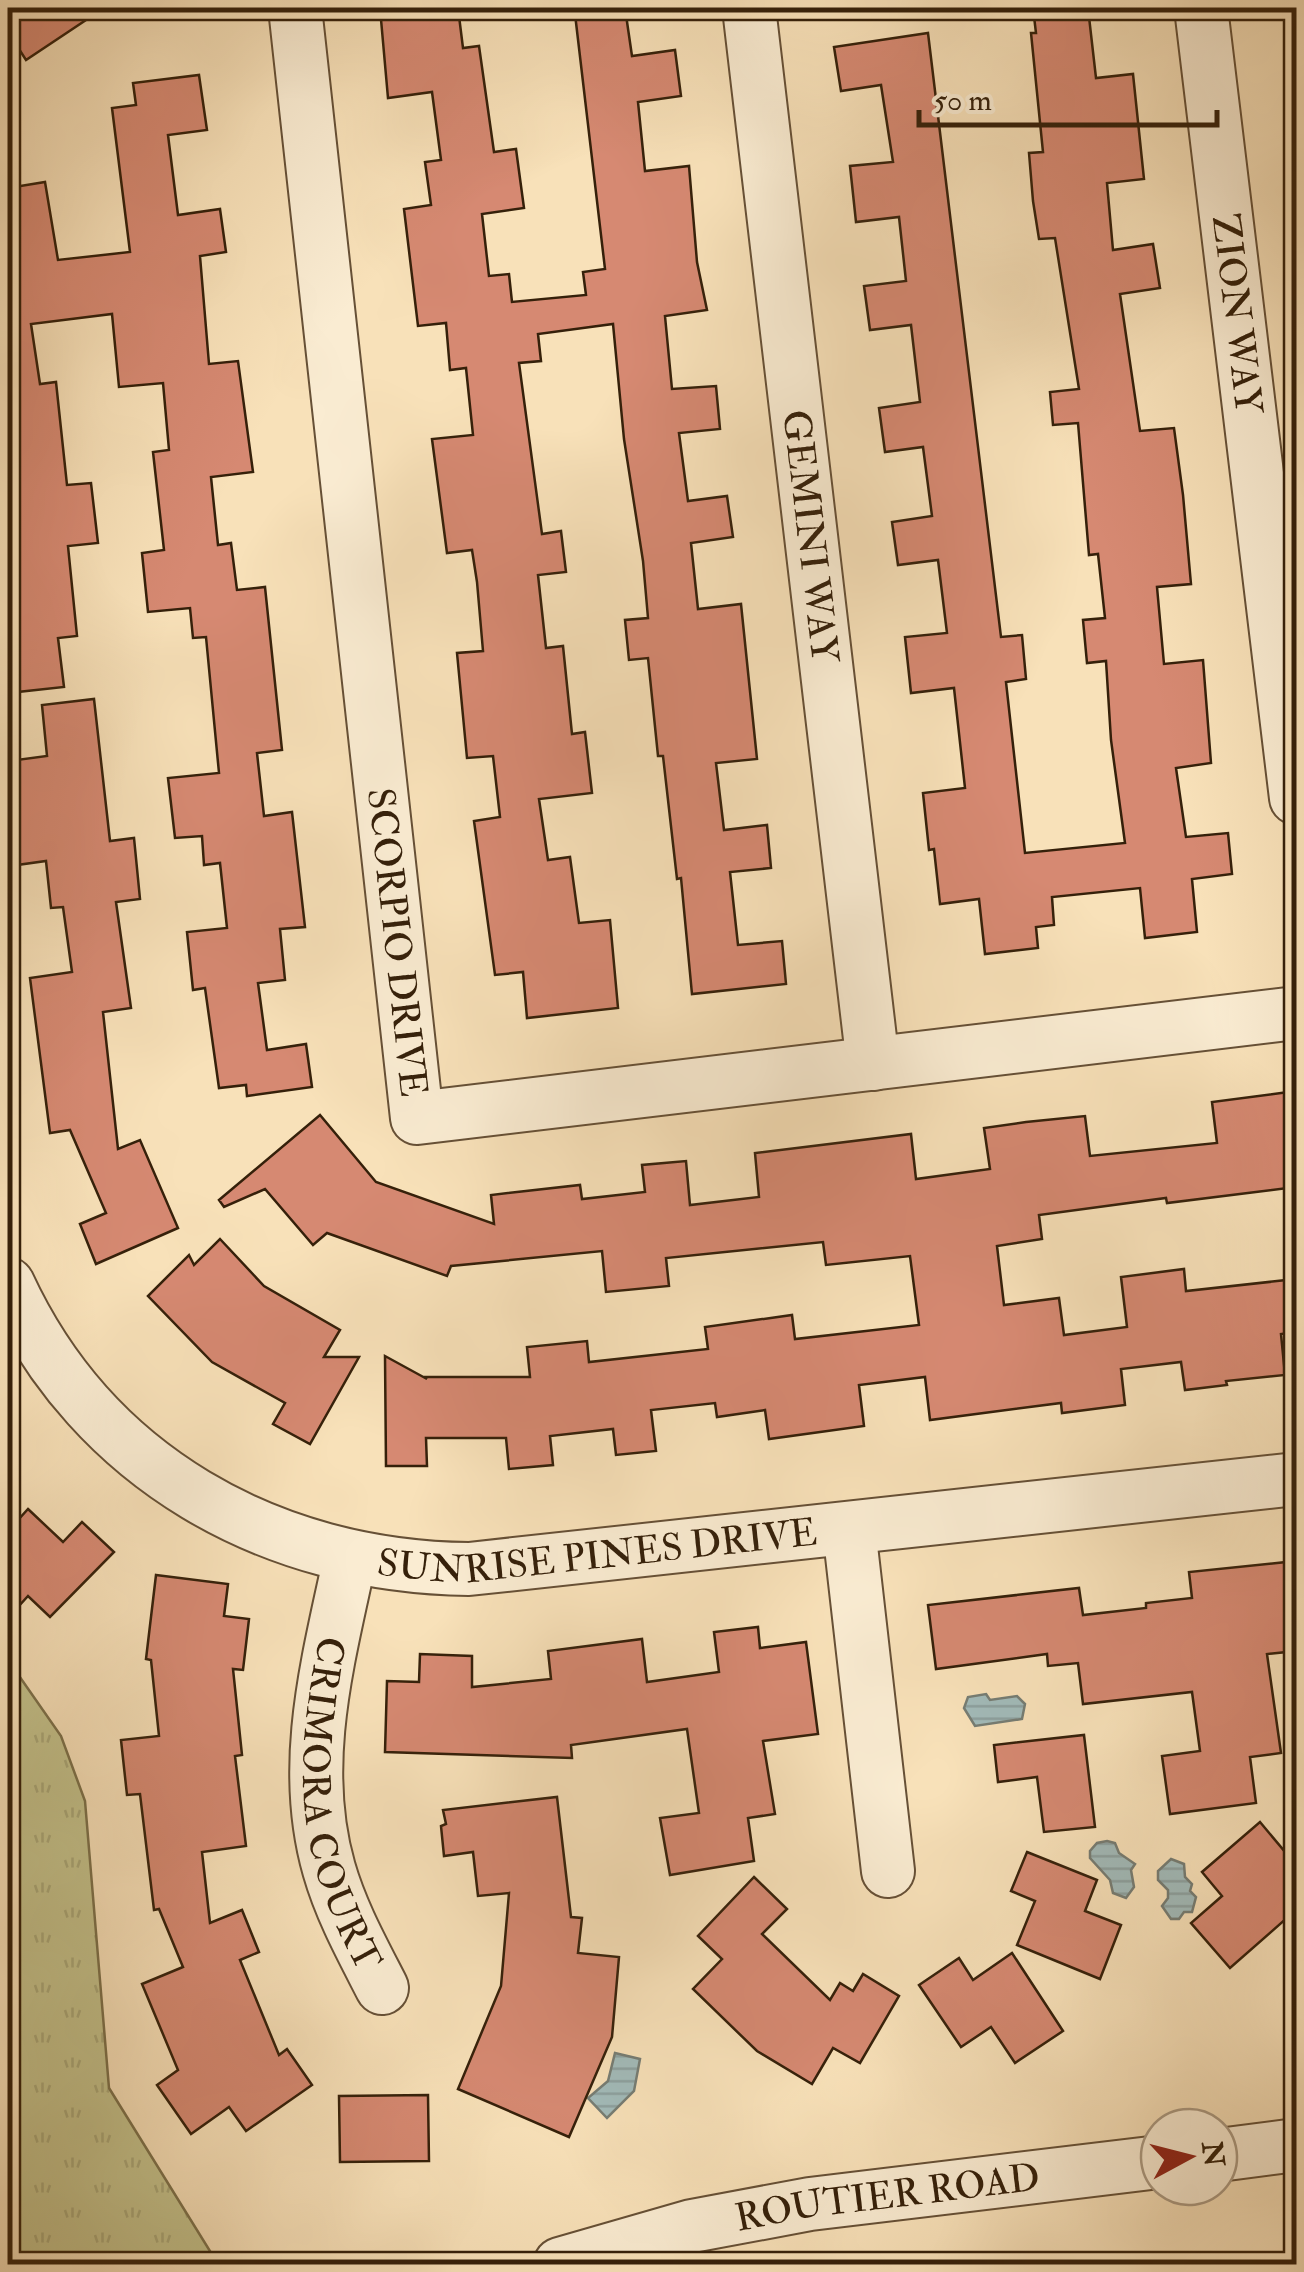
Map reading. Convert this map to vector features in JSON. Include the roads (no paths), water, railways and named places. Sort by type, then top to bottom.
[{"type":"street","name":"SCORPIO DRIVE","points":[[295,8],[417,1118],[1296,1013]]},
{"type":"street","name":"GEMINI WAY","points":[[749,8],[873,1064]]},
{"type":"street","name":"ZION WAY","points":[[1201,8],[1296,798]]},
{"type":"street","name":"SUNRISE PINES DRIVE","points":[[8,1284],[38,1342],[63,1376],[111,1430],[155,1468],[228,1514],[267,1532],[350,1558],[426,1569],[469,1569],[1296,1479]]},
{"type":"street","points":[[848,1528],[888,1871]]},
{"type":"street","name":"CRIMORA COURT","points":[[350,1558],[323,1686],[315,1754],[316,1802],[328,1866],[344,1912],[382,1988]]},
{"type":"street","points":[[1239,2152],[1296,2145]]},
{"type":"street","name":"ROUTIER ROAD","points":[[560,2264],[692,2226],[810,2204],[1139,2164]]},
{"type":"water","points":[[986,1694],[990,1700],[1017,1696],[1025,1704],[1022,1719],[975,1726],[964,1708],[968,1697]]},
{"type":"water","points":[[1097,1843],[1115,1843],[1119,1853],[1135,1864],[1131,1870],[1134,1887],[1126,1898],[1113,1893],[1110,1880],[1090,1858]]},
{"type":"water","points":[[1171,1859],[1184,1864],[1185,1877],[1192,1884],[1190,1891],[1196,1897],[1192,1912],[1184,1912],[1179,1919],[1171,1919],[1162,1906],[1168,1890],[1158,1880],[1158,1871]]},
{"type":"water","points":[[615,2053],[640,2059],[634,2091],[607,2118],[588,2098],[608,2081]]}]
